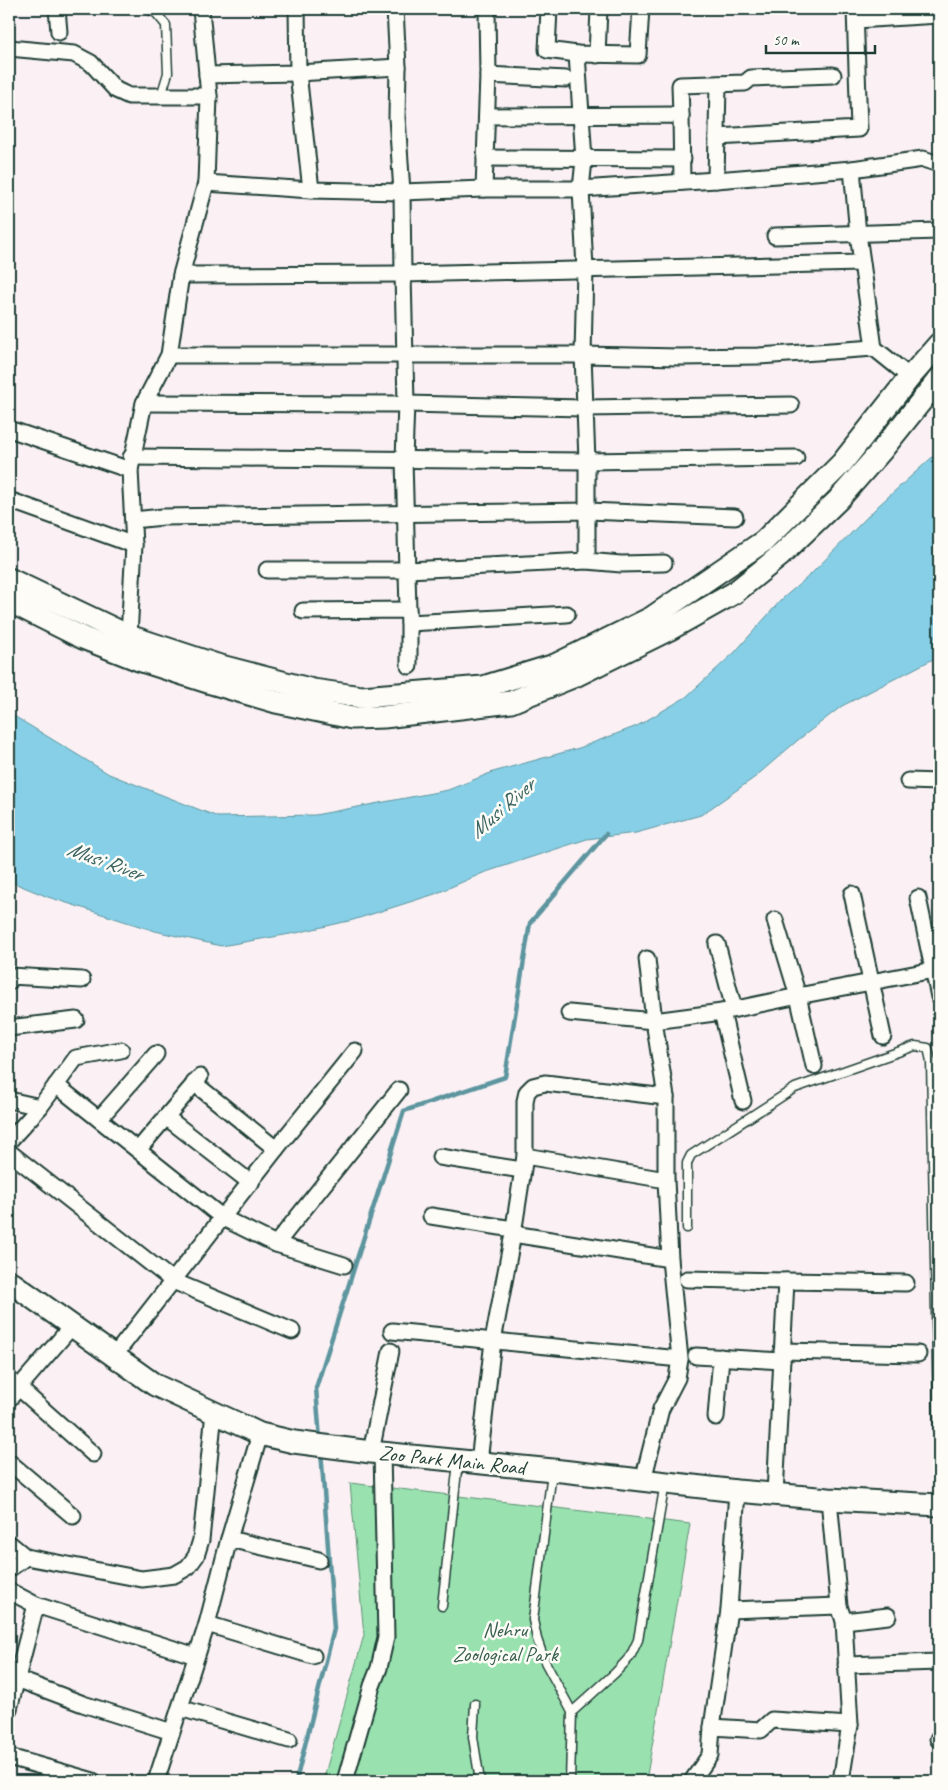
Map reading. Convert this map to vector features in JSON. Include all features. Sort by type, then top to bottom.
[{"type":"street","points":[[57,9],[59,32]]},
{"type":"street","points":[[129,636],[134,545],[130,463],[144,404],[169,355],[181,275],[206,183],[209,96],[201,9]]},
{"type":"street","points":[[297,9],[298,72],[311,190]]},
{"type":"street","points":[[395,9],[398,67],[397,118],[402,192],[402,274],[406,404],[404,459],[409,666]]},
{"type":"street","points":[[484,189],[488,76],[487,9]]},
{"type":"street","points":[[549,9],[547,50],[597,55],[638,55],[641,9]]},
{"type":"street","points":[[597,55],[599,9]]},
{"type":"street","points":[[717,137],[859,129],[855,15],[939,15]]},
{"type":"street","points":[[9,48],[74,54],[91,63],[116,90],[129,96],[209,96]]},
{"type":"street","points":[[578,54],[584,160],[581,189],[585,269],[583,354],[588,511],[587,561]]},
{"type":"street","points":[[207,75],[398,67]]},
{"type":"street","points":[[682,182],[680,85],[745,83],[751,78],[833,75]]},
{"type":"street","points":[[488,76],[566,79]]},
{"type":"street","points":[[716,180],[718,84]]},
{"type":"street","points":[[487,116],[681,115]]},
{"type":"street","points":[[485,158],[682,160]]},
{"type":"street","points":[[206,183],[311,190],[402,192],[484,189],[581,189],[852,169],[923,159],[939,164]]},
{"type":"street","points":[[852,169],[858,234],[874,348]]},
{"type":"street","points":[[776,236],[939,231]]},
{"type":"street","points":[[181,275],[402,274],[862,263]]},
{"type":"street","points":[[9,579],[129,636],[217,665],[313,690],[362,697],[483,687],[554,665],[651,618],[764,541],[842,463],[910,377],[939,344]]},
{"type":"street","points":[[169,355],[583,354],[680,357],[759,356],[874,348],[910,377]]},
{"type":"street","points":[[9,601],[83,638],[140,660],[258,697],[352,718],[384,717],[511,702],[575,676],[670,629],[734,593],[782,555],[838,500],[882,450],[939,379]]},
{"type":"street","points":[[144,404],[406,404],[584,408],[791,405]]},
{"type":"street","points":[[9,430],[130,463],[404,459],[587,461],[796,458]]},
{"type":"street","points":[[9,500],[134,545]]},
{"type":"street","points":[[133,520],[163,517],[588,511],[735,517]]},
{"type":"street","points":[[267,570],[408,570],[587,561],[621,564],[664,563]]},
{"type":"street","points":[[303,611],[409,616],[567,614]]},
{"type":"street","points":[[908,781],[939,782]]},
{"type":"street","points":[[852,894],[883,1036]]},
{"type":"street","points":[[918,898],[936,970],[939,997]]},
{"type":"street","points":[[775,920],[798,996],[814,1066]]},
{"type":"street","points":[[717,944],[743,1101]]},
{"type":"street","points":[[642,1480],[661,1409],[677,1378],[680,1359],[670,1259],[666,1180],[666,1097],[654,1021],[647,959]]},
{"type":"street","points":[[569,1013],[654,1021],[728,1010],[936,970]]},
{"type":"street","points":[[9,978],[82,980]]},
{"type":"street","points":[[9,1028],[76,1020]]},
{"type":"street","points":[[121,1050],[76,1058],[40,1107],[9,1142],[173,1281],[292,1331]]},
{"type":"street","points":[[114,1356],[355,1051]]},
{"type":"street","points":[[100,1119],[156,1054]]},
{"type":"street","points":[[138,1150],[197,1080],[276,1149]]},
{"type":"street","points":[[469,1461],[494,1341],[524,1163],[525,1101],[527,1092],[533,1086],[545,1083],[666,1097]]},
{"type":"street","points":[[56,1085],[222,1218],[276,1244],[344,1265]]},
{"type":"street","points":[[276,1244],[399,1090]]},
{"type":"street","points":[[9,1100],[40,1107]]},
{"type":"street","points":[[166,1117],[251,1183]]},
{"type":"street","points":[[440,1157],[524,1163],[666,1180]]},
{"type":"street","points":[[431,1216],[670,1259]]},
{"type":"street","points":[[687,1279],[906,1283]]},
{"type":"street","name":"Zoo Park Main Road","points":[[9,1281],[155,1385],[260,1434],[294,1442],[376,1452],[829,1500],[939,1505]]},
{"type":"street","points":[[775,1494],[786,1281]]},
{"type":"street","points":[[72,1326],[12,1388],[93,1454]]},
{"type":"street","points":[[392,1331],[680,1359]]},
{"type":"street","points":[[345,1781],[372,1686],[379,1668],[386,1636],[376,1452],[392,1351]]},
{"type":"street","points":[[696,1356],[918,1354]]},
{"type":"street","points":[[716,1417],[721,1357]]},
{"type":"street","points":[[9,1543],[26,1557],[142,1579],[174,1575],[188,1567],[196,1556],[202,1540],[214,1412]]},
{"type":"street","points":[[156,1781],[207,1624],[229,1539],[260,1434]]},
{"type":"street","points":[[9,1462],[73,1516]]},
{"type":"street","points":[[692,1781],[710,1755],[712,1727],[729,1610],[737,1490]]},
{"type":"street","points":[[829,1500],[840,1606],[844,1621],[850,1725],[841,1781]]},
{"type":"street","points":[[229,1539],[319,1560]]},
{"type":"street","points":[[9,1569],[26,1557]]},
{"type":"street","points":[[9,1591],[36,1605],[196,1656]]},
{"type":"street","points":[[9,1709],[36,1605]]},
{"type":"street","points":[[729,1610],[840,1606]]},
{"type":"street","points":[[844,1621],[888,1616]]},
{"type":"street","points":[[207,1624],[313,1656]]},
{"type":"street","points":[[846,1665],[939,1662]]},
{"type":"street","points":[[17,1679],[82,1704],[172,1732]]},
{"type":"street","points":[[180,1708],[289,1740]]},
{"type":"street","points":[[712,1727],[761,1730],[772,1720],[850,1725]]},
{"type":"street","points":[[9,1757],[93,1781]]},
{"type":"lane","points":[[147,9],[156,13],[166,25],[168,73],[161,96]]},
{"type":"lane","points":[[687,1228],[687,1163],[691,1155],[795,1088],[915,1046],[928,1048],[931,1061],[936,1179],[939,1462]]},
{"type":"lane","points":[[442,1606],[469,1461]]},
{"type":"lane","points":[[553,1470],[533,1620],[545,1662],[572,1712],[570,1781]]},
{"type":"lane","points":[[572,1712],[630,1657],[638,1640],[665,1482]]},
{"type":"lane","points":[[476,1704],[473,1737],[480,1781]]},
{"type":"green space","name":"Nehru Zoological Park","points":[[350,1483],[690,1524],[646,1781],[323,1781],[364,1635]]},
{"type":"water","name":"Musi River","points":[[939,451],[939,656],[842,706],[798,740],[754,778],[701,815],[636,833],[587,839],[483,873],[435,894],[353,920],[296,933],[221,946],[155,931],[48,897],[9,881],[9,713],[109,774],[218,817],[315,815],[448,790],[493,772],[579,748],[637,726],[686,697],[735,652],[782,599],[810,575],[878,506]]},
{"type":"waterway","points":[[320,1440],[316,1388],[404,1111],[505,1077],[530,923],[606,834]]},
{"type":"waterway","points":[[296,1781],[334,1629],[321,1450]]}]
